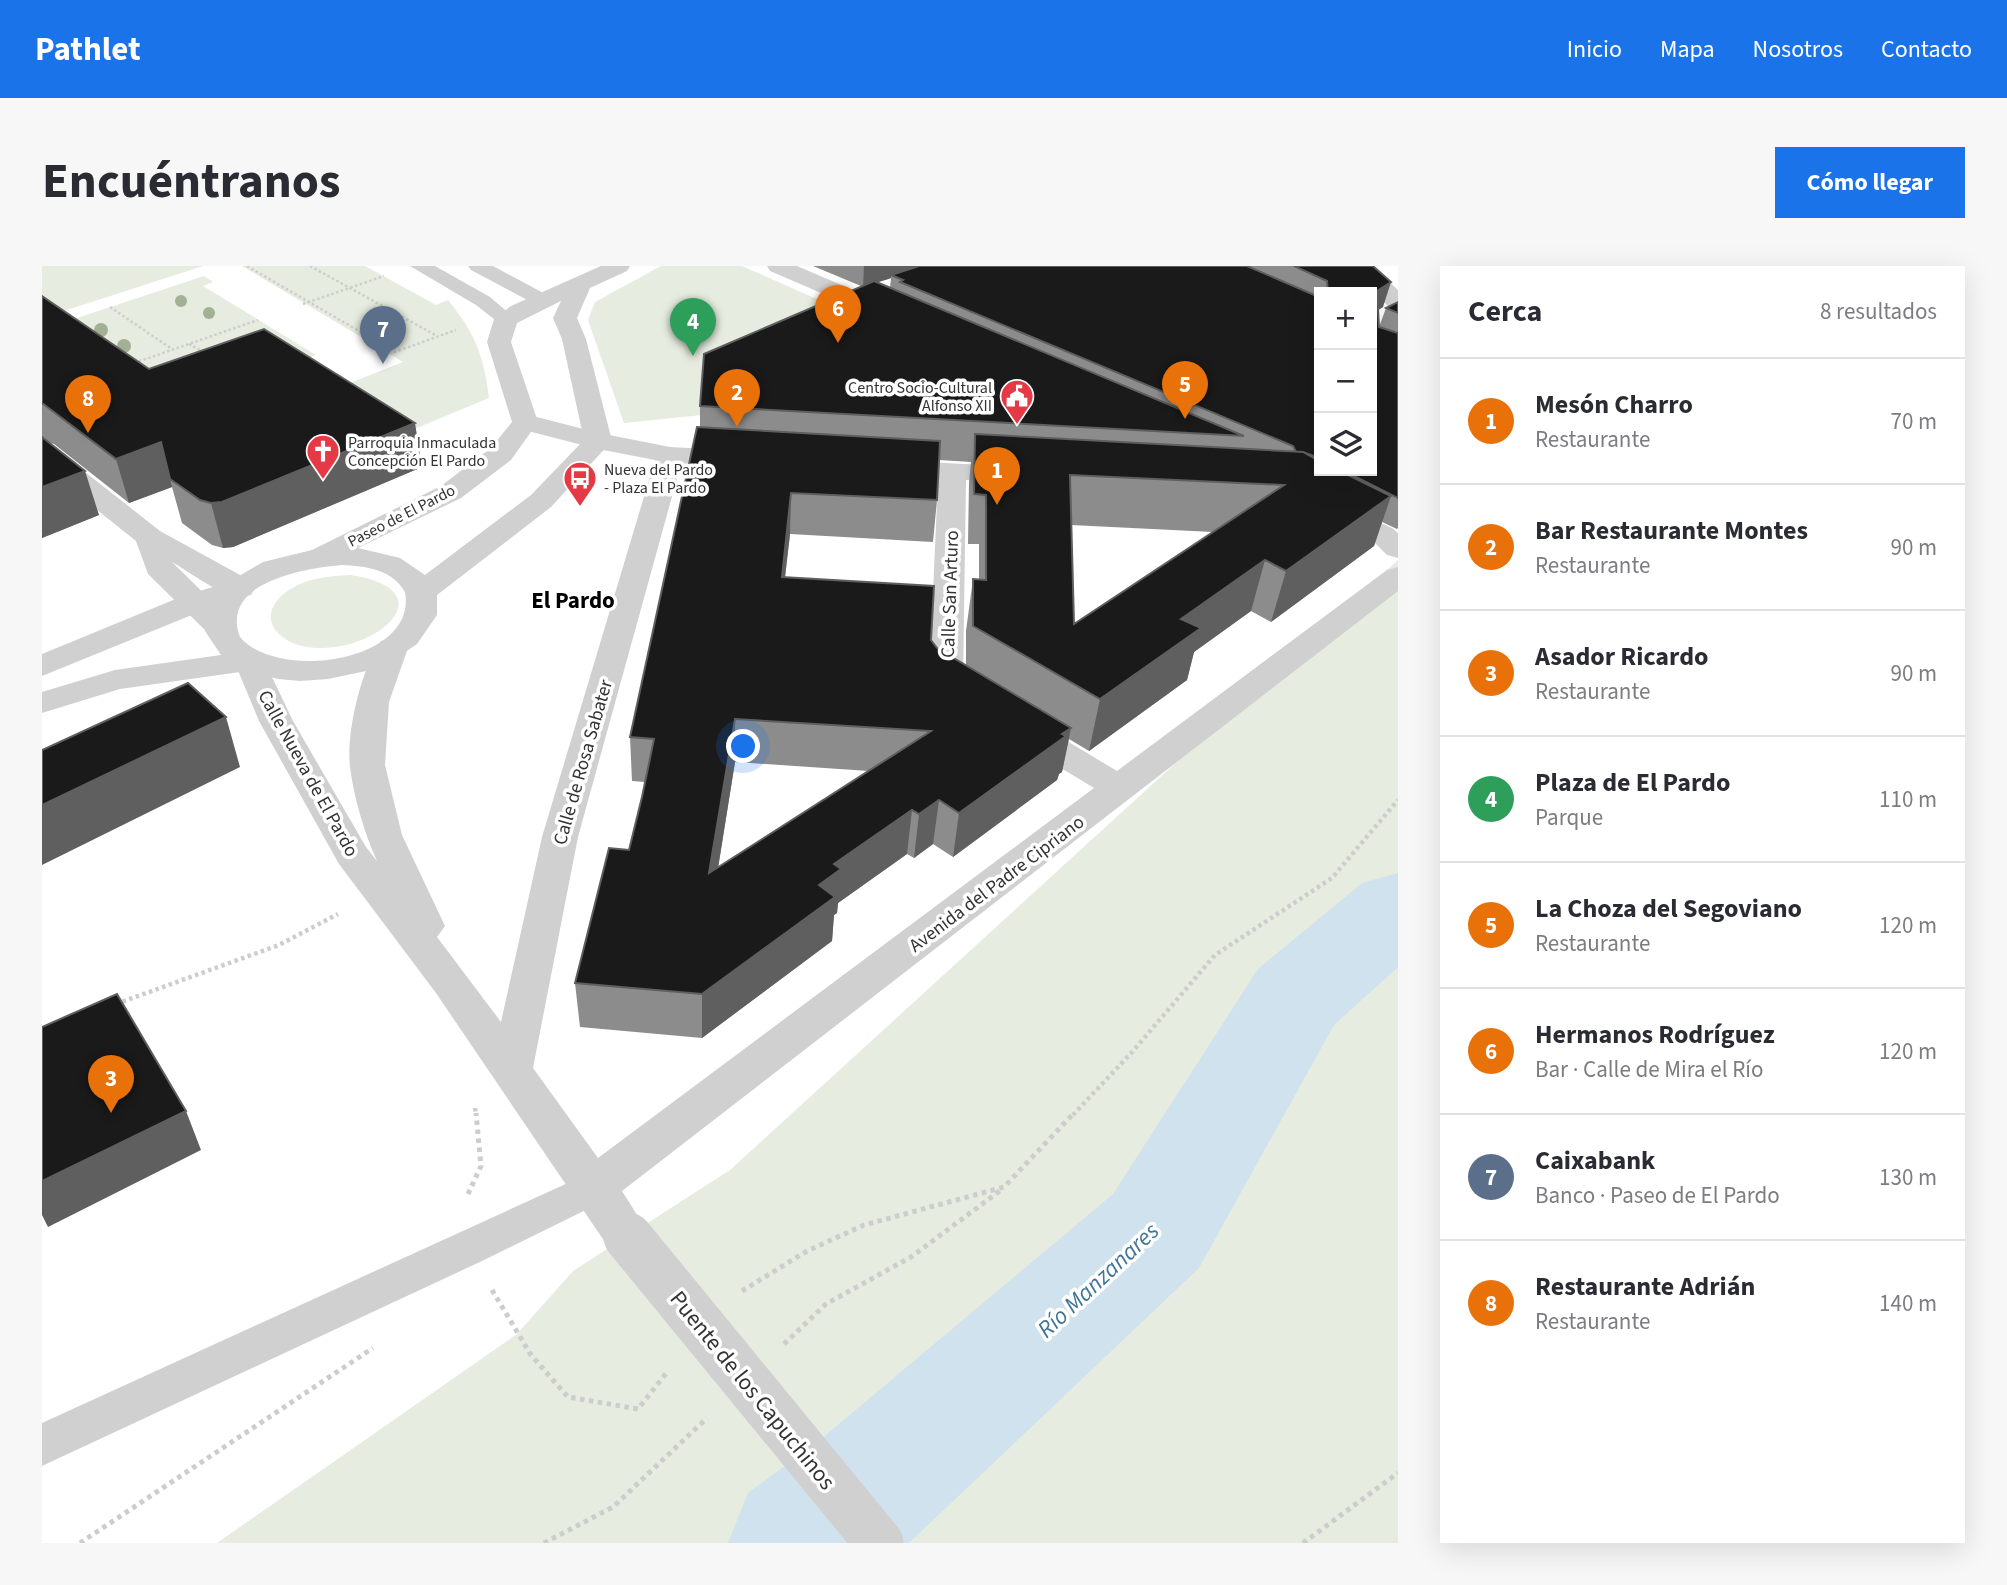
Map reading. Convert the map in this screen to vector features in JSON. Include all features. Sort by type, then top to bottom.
[{"type":"street","points":[[619,266],[579,286],[540,299],[506,319],[499,342],[525,422],[598,441],[670,455],[762,461]]},
{"type":"street","points":[[778,266],[916,325]]},
{"type":"street","points":[[1359,266],[1398,303]]},
{"type":"street","points":[[565,317],[579,286]]},
{"type":"street","points":[[856,300],[894,287]]},
{"type":"street","points":[[540,299],[565,317],[574,339],[598,441]]},
{"type":"street","name":"Paseo de El Pardo","points":[[313,558],[451,492],[501,454],[525,422]]},
{"type":"street","points":[[422,592],[541,501],[598,441]]},
{"type":"street","points":[[42,452],[150,537],[240,588]]},
{"type":"street","name":"Calle de Rosa Sabater","points":[[511,1072],[560,837],[670,455]]},
{"type":"street","points":[[858,466],[1050,477]]},
{"type":"street","name":"Calle San Arturo","points":[[952,471],[946,683],[1120,789]]},
{"type":"street","points":[[1307,497],[1390,541]]},
{"type":"street","points":[[150,537],[159,568],[220,626]]},
{"type":"street","points":[[313,558],[369,558],[405,572],[422,592],[422,615],[415,628],[392,648],[371,659],[328,670],[309,672],[275,669],[250,662],[234,651],[223,639],[220,626],[220,617],[228,599],[261,574],[289,563],[313,558]]},
{"type":"street","name":"Avenida del Padre Cipriano","points":[[592,1188],[1398,576]]},
{"type":"street","points":[[42,666],[194,603],[240,588]]},
{"type":"street","name":"Calle Nueva de El Pardo","points":[[392,648],[372,702],[367,765],[384,835],[450,982]]},
{"type":"street","points":[[42,703],[115,680],[250,662]]},
{"type":"street","name":"Calle Nueva de El Pardo","points":[[250,662],[276,721],[352,855],[450,982],[628,1237]]},
{"type":"street","name":"Puente de los Capuchinos","points":[[628,1237],[879,1543]]},
{"type":"lane","points":[[420,266],[473,294],[506,319]]},
{"type":"lane","points":[[478,266],[540,299]]},
{"type":"lane","points":[[42,1445],[468,1249],[592,1188]]},
{"type":"path","points":[[247,266],[395,352]]},
{"type":"path","points":[[310,266],[438,336]]},
{"type":"path","points":[[303,304],[389,274]]},
{"type":"path","points":[[110,307],[173,349]]},
{"type":"path","points":[[128,365],[258,320]]},
{"type":"path","points":[[189,344],[212,358]]},
{"type":"path","points":[[735,1295],[807,1251],[864,1226],[1004,1187],[1133,1051],[1215,955],[1332,878],[1398,800]]},
{"type":"path","points":[[105,1008],[279,945],[348,908]]},
{"type":"path","points":[[468,1249],[457,1216],[481,1166],[476,1111],[469,1100]]},
{"type":"path","points":[[517,1334],[531,1355],[568,1397],[638,1409],[672,1366]]},
{"type":"path","points":[[80,1543],[382,1342]]},
{"type":"path","points":[[1303,1543],[1398,1473]]},
{"type":"shaded area","points":[[42,266],[203,266],[42,318]]},
{"type":"shaded area","points":[[242,266],[365,266],[436,305],[448,300],[472,334],[481,357],[489,398],[383,442],[297,404],[403,362]]},
{"type":"shaded area","points":[[661,266],[742,266],[866,321],[702,415],[624,423],[588,320],[595,302]]},
{"type":"shaded area","points":[[204,276],[213,282],[203,286],[316,355],[161,412],[44,329]]},
{"type":"shaded area","points":[[1398,560],[1398,1543],[217,1543],[517,1334],[573,1271],[730,1170]]},
{"type":"shaded area","points":[[351,575],[380,583],[395,594],[398,607],[391,621],[376,633],[355,642],[332,647],[307,647],[285,639],[272,625],[273,608],[289,590],[311,580]]},
{"type":"building","points":[[919,266],[1247,266],[1314,295],[1314,456],[1296,452],[1293,446],[900,282],[903,280],[891,275]]},
{"type":"building","points":[[1294,266],[1373,266],[1391,282],[1377,291],[1377,287],[1328,287],[1327,281]]},
{"type":"building","points":[[874,281],[1244,436],[700,406],[704,354]]},
{"type":"building","points":[[1377,291],[1379,327],[1398,333],[1398,498],[1354,476],[1377,476]]},
{"type":"building","points":[[42,296],[149,369],[264,329],[415,423],[222,502],[200,500],[170,479],[161,442],[116,459],[42,403]]},
{"type":"building","points":[[1398,302],[1398,313],[1386,308]]},
{"type":"building","points":[[697,427],[940,441],[937,500],[791,493],[782,577],[934,586],[931,640],[937,648],[1071,728],[1062,734],[1066,736],[959,813],[939,800],[919,814],[912,810],[834,864],[841,869],[819,885],[835,897],[702,994],[575,983],[609,848],[629,850],[642,797],[654,739],[630,737]],"holes":[[[735,719],[931,731],[709,873]]]},
{"type":"building","points":[[975,434],[1303,452],[1314,458],[1314,476],[1350,476],[1391,496],[1286,571],[1265,560],[1181,619],[1201,628],[1100,699],[973,626],[973,579],[986,580],[986,495],[974,494]],"holes":[[[1070,475],[1284,485],[1074,624]]]},
{"type":"building","points":[[42,437],[85,471],[42,487]]},
{"type":"building","points":[[188,683],[226,717],[42,805],[42,750]]},
{"type":"building","points":[[117,994],[186,1111],[42,1181],[42,1027]]},
{"type":"waterway","name":"Río Manzanares","points":[[799,1543],[870,1487],[1156,1231],[1296,997],[1398,909]]},
{"type":"place","name":"Hermanos Rodríguez","points":[[838,343]]},
{"type":"place","name":"Plaza de El Pardo","points":[[693,356]]},
{"type":"place","name":"Caixabank","points":[[383,364]]},
{"type":"place","name":"La Choza del Segoviano","points":[[1185,419]]},
{"type":"place","name":"Centro Socio-Cultural Alfonso XII","points":[[1017,426]]},
{"type":"place","name":"Bar Restaurante Montes","points":[[737,427]]},
{"type":"place","name":"Restaurante Adrián","points":[[88,433]]},
{"type":"place","name":"Parroquia Inmaculada Concepción El Pardo","points":[[323,481]]},
{"type":"place","name":"Mesón Charro","points":[[997,505]]},
{"type":"place","name":"Nueva del Pardo - Plaza El Pardo","points":[[580,508]]},
{"type":"place","name":"Asador Ricardo","points":[[111,1113]]},
{"type":"district","name":"El Pardo","points":[[573,600]]}]
